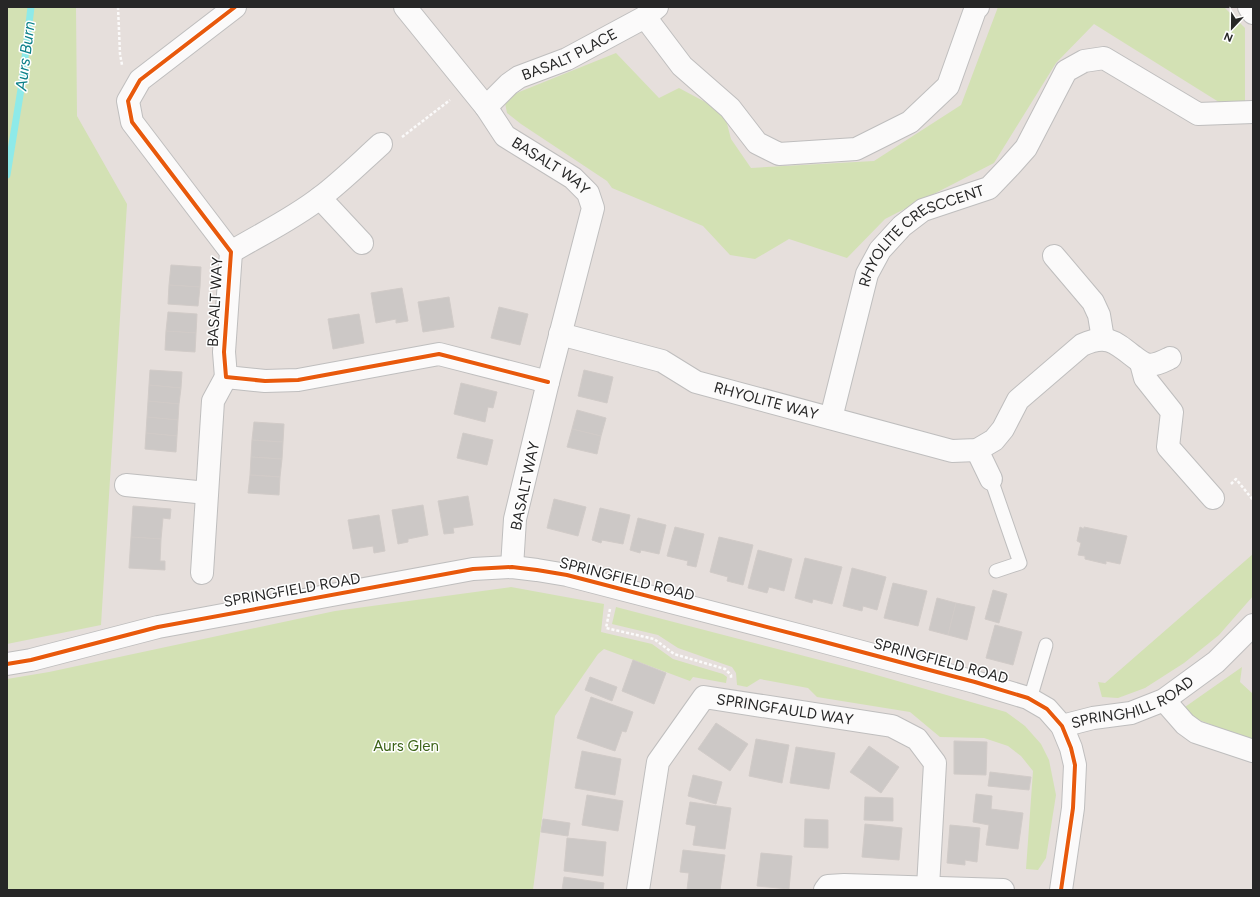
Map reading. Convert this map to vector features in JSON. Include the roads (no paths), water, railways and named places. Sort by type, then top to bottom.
[{"type":"street","name":"BASALT WAY","points":[[226,377],[224,352],[231,252],[132,122],[128,101],[140,80],[235,7]]},
{"type":"street","name":"BASALT WAY","points":[[405,7],[486,107],[505,136],[573,178],[588,193],[593,208],[548,382],[516,519],[512,567]]},
{"type":"street","points":[[651,12],[682,66],[730,108],[757,143],[779,154],[856,149],[910,122],[948,86],[975,10],[978,7]]},
{"type":"street","points":[[1249,7],[1253,13]]},
{"type":"street","name":"BASALT PLACE","points":[[486,107],[509,84],[519,77],[567,59],[651,12]]},
{"type":"street","name":"RHYOLITE CRESCCENT","points":[[831,418],[867,274],[880,250],[902,226],[924,210],[989,188],[1026,148],[1066,71],[1084,61],[1104,58],[1198,114],[1253,112]]},
{"type":"street","points":[[231,252],[272,230],[320,198],[381,144]]},
{"type":"street","points":[[320,198],[362,243]]},
{"type":"street","points":[[1054,256],[1093,302],[1099,315],[1103,339],[1116,343],[1141,363],[1150,365],[1158,364],[1170,358]]},
{"type":"street","name":"RHYOLITE WAY","points":[[560,334],[662,361],[696,382],[952,451],[977,450],[994,440],[1003,429],[1018,400],[1082,345],[1092,340],[1103,339]]},
{"type":"street","points":[[202,573],[213,401],[226,377],[265,381],[298,380],[439,354],[548,382]]},
{"type":"street","points":[[1141,363],[1145,378],[1172,412],[1168,447],[1213,498]]},
{"type":"street","points":[[977,450],[991,480]]},
{"type":"street","points":[[126,485],[207,493]]},
{"type":"street","name":"SPRINGFIELD ROAD","points":[[7,664],[31,660],[158,627],[473,569],[512,567],[567,575],[774,628],[975,682],[1030,699],[1047,709],[1062,726]]},
{"type":"street","name":"SPRINGHILL ROAD","points":[[1062,890],[1073,808],[1075,765],[1071,748],[1062,726],[1092,718],[1131,713],[1164,700],[1216,662],[1253,626]]},
{"type":"street","name":"SPRINGFAULD WAY","points":[[638,890],[658,762],[704,697],[892,726],[917,739],[935,763],[928,887]]},
{"type":"street","points":[[1164,700],[1185,724],[1196,732],[1253,751]]},
{"type":"street","points":[[825,890],[828,886],[844,885],[1003,890]]},
{"type":"lane","points":[[991,480],[1020,563],[996,571]]},
{"type":"lane","points":[[1030,699],[1046,645]]},
{"type":"waterway","name":"Aurs Burn","points":[[7,175],[22,83],[31,7]]},
{"type":"park label","name":"Aurs Glen","points":[[406,746]]}]
